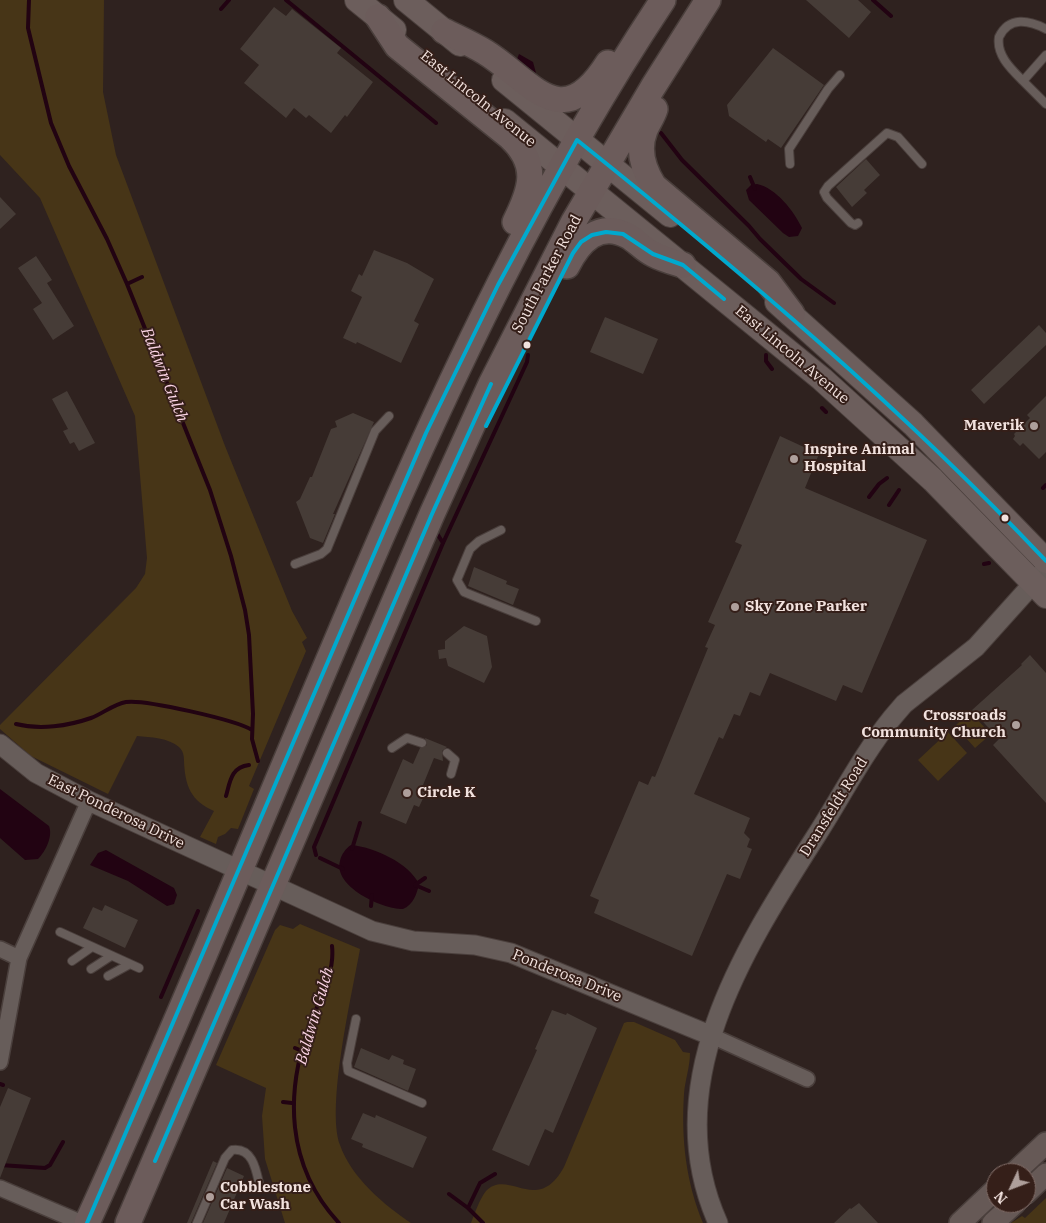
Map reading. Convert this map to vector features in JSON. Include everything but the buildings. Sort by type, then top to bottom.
[{"type":"highway","points":[[444,31],[486,52],[541,95],[551,98],[571,98],[587,90],[596,81],[648,0]]},
{"type":"highway","points":[[87,1223],[426,433],[498,285],[562,166],[663,0]]},
{"type":"highway","name":"South Parker Road","points":[[128,1223],[466,438],[520,325],[591,191],[708,0]]},
{"type":"highway","points":[[378,17],[397,46],[510,138],[526,157],[530,174],[529,188],[521,210],[495,260],[498,285]]},
{"type":"highway","points":[[653,87],[655,111],[644,132],[641,149],[643,164],[649,178],[660,192],[768,282],[792,314]]},
{"type":"highway","points":[[466,438],[486,427],[573,252],[581,242],[597,234],[619,233],[634,240],[653,254],[683,265]]},
{"type":"main road","name":"East Lincoln Avenue","points":[[357,0],[807,366],[878,429],[1042,583]]},
{"type":"main road","name":"East Lincoln Avenue","points":[[406,0],[792,314],[913,424],[1046,560]]},
{"type":"main road","points":[[1025,1163],[1046,1143]]},
{"type":"main road","points":[[1036,1184],[1046,1174]]},
{"type":"main road","points":[[960,1223],[986,1198]]},
{"type":"main road","points":[[993,1223],[1004,1213]]},
{"type":"street","name":"Dransfeldt Road","points":[[712,1036],[728,994],[760,925],[888,722],[904,704],[976,647],[1042,583]]},
{"type":"street","name":"East Ponderosa Drive","points":[[1,746],[36,773],[89,801],[238,871]]},
{"type":"street","points":[[0,1062],[19,958],[89,801]]},
{"type":"street","name":"Ponderosa Drive","points":[[238,871],[389,937],[421,942],[479,946],[517,955],[712,1036]]},
{"type":"street","points":[[0,950],[19,958]]},
{"type":"street","points":[[718,1223],[703,1179],[697,1126],[700,1079],[712,1036],[807,1079]]},
{"type":"street","points":[[0,1188],[82,1223]]},
{"type":"lane","points":[[1046,30],[1029,22],[1020,21],[1006,28],[999,37],[999,51],[1010,68],[1046,104]]},
{"type":"lane","points":[[1023,81],[1046,55]]},
{"type":"lane","points":[[790,164],[789,149],[828,89],[840,75]]},
{"type":"lane","points":[[858,223],[855,226],[851,223],[825,194],[825,189],[834,180],[887,133],[898,137],[922,164]]},
{"type":"lane","points":[[295,564],[321,554],[327,549],[376,431],[389,416]]},
{"type":"lane","points":[[502,530],[472,546],[457,583],[464,592],[536,622]]},
{"type":"lane","points":[[392,748],[407,738],[422,742]]},
{"type":"lane","points":[[447,753],[455,760],[451,774]]},
{"type":"lane","points":[[60,932],[139,968]]},
{"type":"lane","points":[[72,961],[92,947]]},
{"type":"lane","points":[[91,969],[111,956]]},
{"type":"lane","points":[[108,976],[130,964]]},
{"type":"lane","points":[[356,1019],[347,1063],[348,1071],[422,1103]]},
{"type":"lane","points":[[197,1223],[225,1158],[232,1150],[244,1151],[252,1159],[259,1183]]},
{"type":"shaded area","points":[[0,0],[104,0],[103,92],[116,155],[225,446],[292,611],[307,638],[302,642],[306,651],[249,786],[254,789],[238,829],[231,828],[225,834],[218,837],[216,844],[200,837],[214,811],[206,807],[191,792],[186,778],[183,753],[175,744],[159,739],[137,736],[108,794],[31,756],[0,729],[0,725],[136,588],[145,574],[147,558],[135,416],[40,198],[0,155]]},
{"type":"shaded area","points":[[519,54],[533,62],[536,73],[516,62]]},
{"type":"shaded area","points":[[757,184],[771,190],[784,201],[802,228],[798,236],[789,237],[783,233],[749,200],[746,190],[751,185]]},
{"type":"shaded area","points":[[970,712],[991,734],[975,748],[955,726]]},
{"type":"shaded area","points":[[948,732],[967,753],[938,781],[918,760]]},
{"type":"shaded area","points":[[0,789],[49,826],[48,843],[38,859],[25,860],[0,838]]},
{"type":"shaded area","points":[[351,845],[370,849],[390,857],[407,869],[419,884],[412,902],[403,909],[394,908],[372,900],[351,887],[344,879],[340,870],[340,861],[341,856]]},
{"type":"shaded area","points":[[106,850],[174,888],[177,895],[174,904],[167,906],[128,881],[90,865],[98,853]]},
{"type":"shaded area","points":[[300,924],[360,949],[346,1021],[338,1078],[336,1104],[340,1145],[345,1157],[360,1179],[390,1208],[411,1223],[285,1223],[265,1159],[262,1116],[266,1088],[216,1065],[275,930],[280,925],[293,929]]},
{"type":"shaded area","points":[[634,1022],[675,1040],[683,1052],[690,1053],[684,1094],[684,1144],[692,1192],[703,1223],[471,1223],[486,1191],[495,1185],[504,1184],[534,1190],[544,1188],[554,1181],[564,1167],[624,1023]]},
{"type":"shaded area","points":[[1046,1198],[1046,1223],[1011,1223],[1022,1216],[1025,1218],[1030,1213],[1036,1213],[1036,1208]]},
{"type":"waterway","name":"Baldwin Gulch","points":[[29,0],[28,28],[51,123],[69,166],[107,239],[127,284],[210,490],[231,556],[245,610],[249,635],[253,714],[252,739],[258,761]]},
{"type":"waterway","points":[[221,9],[229,0]]},
{"type":"waterway","points":[[286,0],[436,123]]},
{"type":"waterway","points":[[873,0],[891,16]]},
{"type":"waterway","points":[[661,133],[682,160],[760,239],[801,279],[834,303]]},
{"type":"waterway","points":[[750,177],[755,189]]},
{"type":"waterway","points":[[127,284],[142,277]]},
{"type":"waterway","points":[[316,855],[314,847],[443,543],[527,362],[528,355]]},
{"type":"waterway","points":[[766,355],[766,361],[772,369]]},
{"type":"waterway","points":[[822,408],[826,412]]},
{"type":"waterway","points":[[869,497],[879,484],[887,478]]},
{"type":"waterway","points":[[1043,488],[1046,485]]},
{"type":"waterway","points":[[889,505],[899,490]]},
{"type":"waterway","points":[[438,535],[443,543]]},
{"type":"waterway","points":[[984,564],[989,563]]},
{"type":"waterway","points":[[16,724],[35,727],[63,725],[91,718],[122,703],[136,702],[210,716],[252,730]]},
{"type":"waterway","points":[[226,796],[232,776],[238,769],[249,765]]},
{"type":"waterway","points":[[352,849],[360,823]]},
{"type":"waterway","points":[[320,858],[343,869]]},
{"type":"waterway","points":[[415,885],[425,878]]},
{"type":"waterway","points":[[415,885],[429,891]]},
{"type":"waterway","points":[[371,906],[372,895]]},
{"type":"waterway","points":[[161,997],[198,911]]},
{"type":"waterway","name":"Baldwin Gulch","points":[[332,946],[329,976],[302,1048],[294,1101],[295,1127],[300,1153],[308,1177],[321,1201],[339,1223]]},
{"type":"waterway","name":"Baldwin Gulch","points":[[295,1048],[302,1051]]},
{"type":"waterway","points":[[283,1102],[292,1103]]},
{"type":"waterway","points":[[0,1165],[45,1168],[50,1165],[63,1142]]},
{"type":"waterway","points":[[468,1208],[480,1183],[495,1174]]},
{"type":"waterway","points":[[449,1194],[468,1208],[483,1223]]},
{"type":"transit line","points":[[87,1223],[426,433],[498,285],[577,140],[700,240],[819,342],[934,449],[1046,561]]},
{"type":"transit line","points":[[486,426],[573,253],[581,242],[592,235],[606,232],[623,234],[653,254],[683,265],[724,299]]},
{"type":"transit line","points":[[155,1161],[432,514],[491,384]]},
{"type":"place","name":"Maverik","points":[[1034,426]]},
{"type":"place","name":"Inspire Animal Hospital","points":[[794,459]]},
{"type":"place","name":"Sky Zone Parker","points":[[735,607]]},
{"type":"place","name":"Crossroads Community Church","points":[[1016,725]]},
{"type":"place","name":"Circle K","points":[[407,793]]},
{"type":"place","name":"Cobblestone Car Wash","points":[[210,1197]]}]
